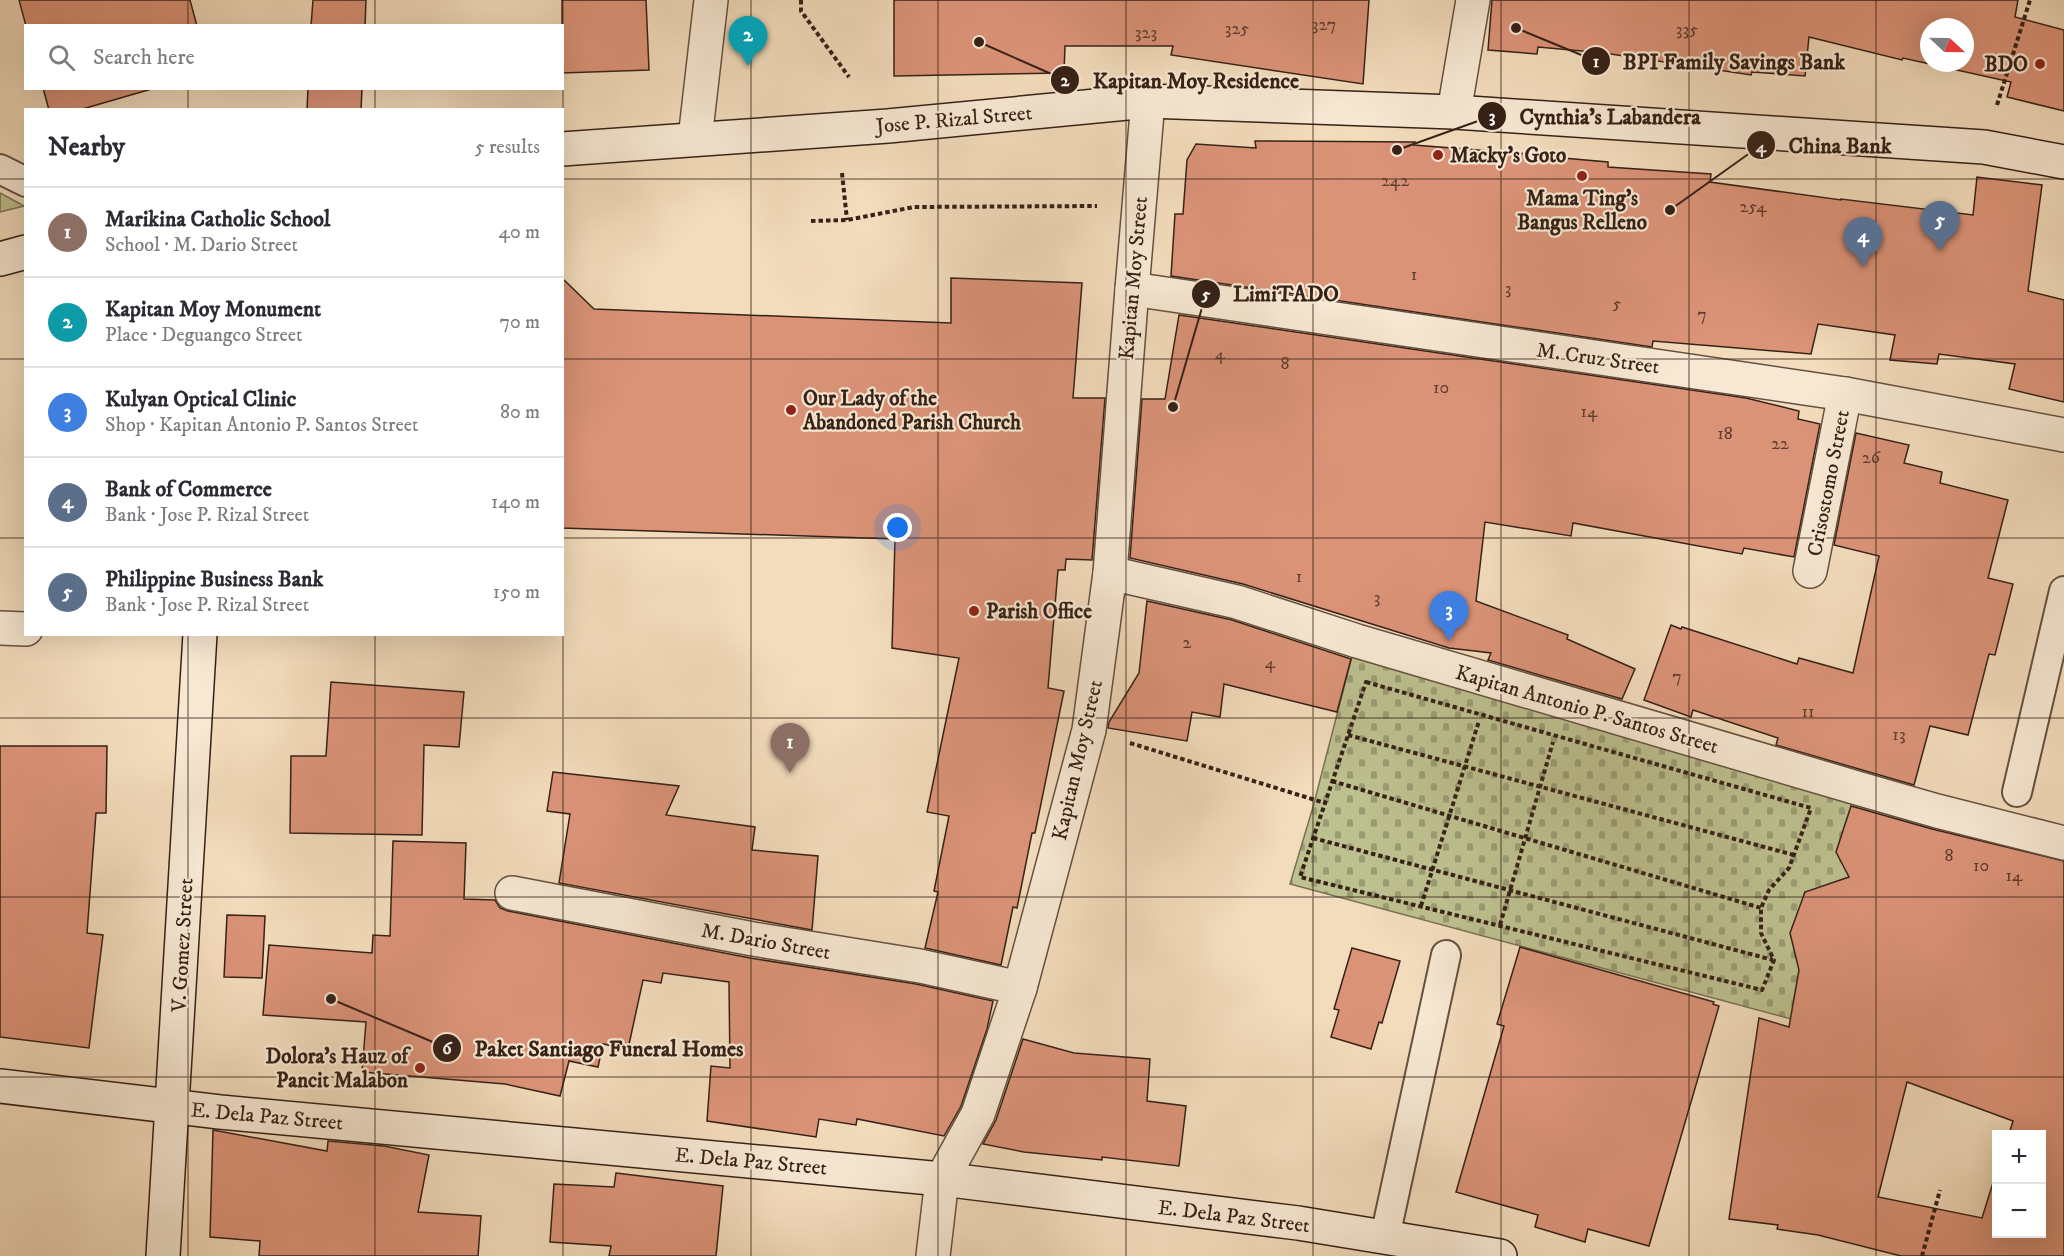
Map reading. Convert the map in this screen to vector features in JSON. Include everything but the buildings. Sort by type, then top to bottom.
[{"type":"street","points":[[695,139],[711,0]]},
{"type":"street","points":[[1454,112],[1473,0]]},
{"type":"street","name":"Jose P. Rizal Street","points":[[564,149],[888,126],[1148,101],[1454,112],[1984,147],[2064,162]]},
{"type":"street","name":"Kapitan Moy Street","points":[[933,1256],[942,1179],[978,1113],[1020,988],[1089,730],[1110,573],[1148,101]]},
{"type":"street","points":[[0,259],[24,253]]},
{"type":"street","name":"M. Cruz Street","points":[[1132,289],[1845,394],[2064,435]]},
{"type":"street","name":"Crisostomo Street","points":[[1810,571],[1845,394]]},
{"type":"street","name":"Kapitan Antonio P. Santos Street","points":[[1110,573],[1237,602],[1368,645],[1823,778],[1937,811],[2064,843]]},
{"type":"street","points":[[0,628],[24,628]]},
{"type":"street","name":"V. Gomez Street","points":[[163,1256],[200,636]]},
{"type":"street","name":"M. Dario Street","points":[[512,893],[753,939],[920,966],[1020,988]]},
{"type":"street","name":"E. Dela Paz Street","points":[[0,1086],[172,1107],[942,1179],[1298,1223],[1500,1256]]},
{"type":"lane","points":[[0,170],[24,181]]},
{"type":"lane","points":[[2017,792],[2064,591]]},
{"type":"lane","points":[[1385,1237],[1446,955]]},
{"type":"path","points":[[801,0],[801,11],[849,77]]},
{"type":"path","points":[[1984,147],[2030,0]]},
{"type":"path","points":[[841,168],[847,220]]},
{"type":"path","points":[[811,221],[847,220],[915,207],[1100,206]]},
{"type":"path","points":[[1366,682],[1481,714],[1811,808],[1789,868],[1769,890],[1761,908],[1761,933],[1774,960],[1762,990],[1300,878],[1366,682]]},
{"type":"path","points":[[1421,906],[1481,714]]},
{"type":"path","points":[[1089,730],[1325,803]]},
{"type":"path","points":[[1348,735],[1794,855]]},
{"type":"path","points":[[1500,925],[1555,736]]},
{"type":"path","points":[[1332,781],[1761,908]]},
{"type":"path","points":[[1313,838],[1774,960]]},
{"type":"path","points":[[1922,1256],[1940,1190]]},
{"type":"green space","points":[[0,193],[24,206],[0,212]]},
{"type":"green space","points":[[1354,649],[1935,823],[1925,875],[1791,1019],[1290,884],[1313,807]]},
{"type":"place","name":"BPI Family Savings Bank","points":[[1516,28]]},
{"type":"place","name":"Kapitan Moy Residence","points":[[979,42]]},
{"type":"place","name":"BDO","points":[[2040,64]]},
{"type":"place","name":"Kapitan Moy Monument","points":[[748,66]]},
{"type":"place","name":"Cynthia's Labandera","points":[[1397,150]]},
{"type":"place","name":"Macky's Goto","points":[[1438,155]]},
{"type":"place","name":"Mama Ting's Bangus Relleno","points":[[1582,176]]},
{"type":"place","name":"China Bank","points":[[1670,210]]},
{"type":"place","name":"Philippine Business Bank","points":[[1940,251]]},
{"type":"place","name":"Bank of Commerce","points":[[1863,267]]},
{"type":"place","name":"LimiTADO","points":[[1173,407]]},
{"type":"place","name":"Our Lady of the Abandoned Parish Church","points":[[791,410]]},
{"type":"place","name":"Parish Office","points":[[974,611]]},
{"type":"place","name":"Kulyan Optical Clinic","points":[[1449,641]]},
{"type":"place","name":"Marikina Catholic School","points":[[790,773]]},
{"type":"place","name":"Paket Santiago Funeral Homes","points":[[331,999]]},
{"type":"place","name":"Dolora's Hauz of Pancit Malabon","points":[[420,1068]]}]
